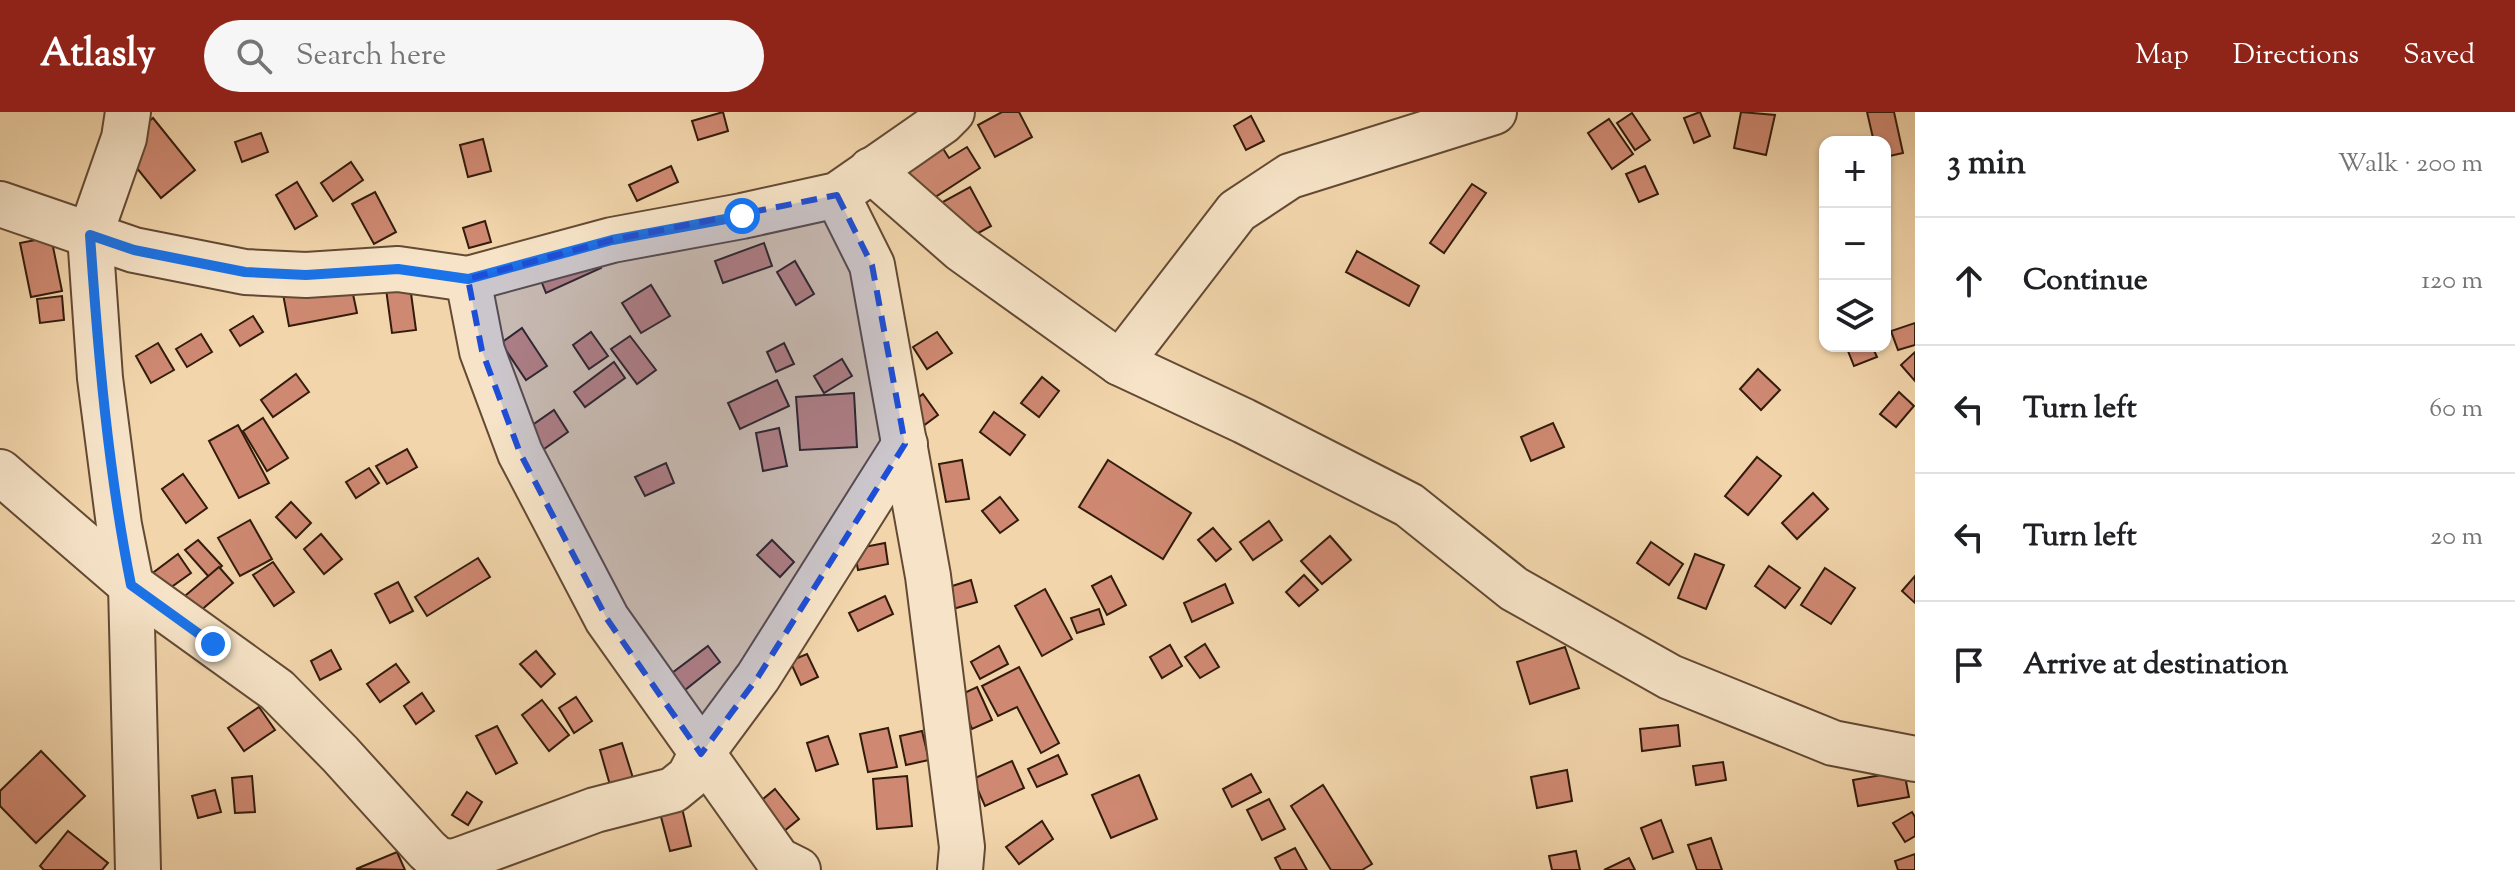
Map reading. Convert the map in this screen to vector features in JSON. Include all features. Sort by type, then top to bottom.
[{"type":"street","points":[[128,112],[124,138],[90,235],[100,378],[119,525],[131,585],[138,870]]},
{"type":"street","points":[[0,204],[134,250],[245,272],[306,275],[398,269],[468,279],[612,240],[837,195],[952,112]]},
{"type":"street","points":[[1120,363],[1237,211],[1256,198],[1290,176],[1494,112]]},
{"type":"street","points":[[871,170],[961,249],[1120,363],[1244,421],[1409,505],[1514,589],[1670,677],[1833,743],[1915,759]]},
{"type":"street","points":[[837,195],[872,265],[905,444],[928,576],[962,847],[960,870]]},
{"type":"street","points":[[468,279],[482,351],[520,453],[607,619],[783,867]]},
{"type":"street","points":[[0,472],[131,585],[277,690],[438,860],[465,860],[595,810],[673,790],[689,777],[701,754],[758,677],[905,444]]},
{"type":"highlighted area","points":[[837,195],[872,265],[905,444],[758,677],[701,754],[607,619],[520,453],[482,351],[468,279],[612,240]]},
{"type":"building","points":[[723,112],[728,131],[698,140],[692,121]]},
{"type":"building","points":[[1002,112],[1019,112],[1032,137],[995,157],[978,125]]},
{"type":"building","points":[[1700,112],[1710,136],[1694,143],[1684,118]]},
{"type":"building","points":[[1741,112],[1775,115],[1766,155],[1734,148]]},
{"type":"building","points":[[1867,112],[1894,112],[1903,153],[1891,156],[1891,136],[1873,136]]},
{"type":"building","points":[[1632,113],[1650,140],[1635,150],[1617,123]]},
{"type":"building","points":[[1251,116],[1264,141],[1246,150],[1234,126]]},
{"type":"building","points":[[153,118],[195,170],[161,198],[119,146]]},
{"type":"building","points":[[1609,119],[1633,154],[1612,169],[1588,133]]},
{"type":"building","points":[[261,133],[268,152],[242,162],[235,142]]},
{"type":"building","points":[[935,136],[949,158],[967,147],[980,168],[926,203],[899,160]]},
{"type":"building","points":[[483,139],[491,171],[468,177],[460,145]]},
{"type":"building","points":[[351,162],[363,180],[333,201],[321,183]]},
{"type":"building","points":[[671,166],[678,182],[637,201],[629,185]]},
{"type":"building","points":[[1645,166],[1658,194],[1639,202],[1626,174]]},
{"type":"building","points":[[297,182],[317,216],[295,229],[276,195]]},
{"type":"building","points":[[1472,184],[1486,193],[1444,253],[1430,243]]},
{"type":"building","points":[[970,187],[991,226],[951,248],[930,209]]},
{"type":"building","points":[[375,192],[396,232],[374,244],[352,204]]},
{"type":"building","points":[[485,221],[491,242],[469,248],[463,228]]},
{"type":"building","points":[[51,237],[62,291],[31,297],[20,243]]},
{"type":"building","points":[[764,243],[772,266],[723,283],[715,261]]},
{"type":"building","points":[[593,248],[601,268],[546,293],[538,273]]},
{"type":"building","points":[[1357,251],[1419,286],[1409,306],[1346,272]]},
{"type":"building","points":[[795,261],[814,294],[796,305],[777,272]]},
{"type":"building","points":[[350,280],[357,313],[289,326],[283,294]]},
{"type":"building","points":[[651,285],[670,316],[641,333],[622,303]]},
{"type":"building","points":[[410,286],[416,330],[392,333],[386,289]]},
{"type":"building","points":[[62,296],[64,320],[40,323],[37,299]]},
{"type":"building","points":[[253,316],[263,332],[240,346],[230,330]]},
{"type":"building","points":[[1915,323],[1915,345],[1898,350],[1891,331]]},
{"type":"building","points":[[522,328],[547,366],[526,380],[501,343]]},
{"type":"building","points":[[591,332],[608,356],[589,369],[573,345]]},
{"type":"building","points":[[937,332],[952,353],[927,369],[913,347]]},
{"type":"building","points":[[201,334],[212,352],[187,367],[176,349]]},
{"type":"building","points":[[630,336],[656,370],[637,384],[611,349]]},
{"type":"building","points":[[158,343],[174,370],[151,383],[136,356]]},
{"type":"building","points":[[784,343],[794,364],[776,372],[767,352]]},
{"type":"building","points":[[1848,352],[1875,352],[1877,357],[1854,366]]},
{"type":"building","points":[[1915,352],[1915,381],[1901,365]]},
{"type":"building","points":[[842,359],[852,376],[824,393],[814,376]]},
{"type":"building","points":[[614,362],[625,378],[585,407],[574,392]]},
{"type":"building","points":[[1758,369],[1780,390],[1761,410],[1740,389]]},
{"type":"building","points":[[296,374],[309,392],[273,417],[261,400]]},
{"type":"building","points":[[1042,377],[1059,391],[1039,417],[1021,403]]},
{"type":"building","points":[[777,380],[789,406],[740,429],[728,403]]},
{"type":"building","points":[[1899,392],[1914,406],[1896,427],[1880,414]]},
{"type":"building","points":[[854,393],[857,447],[800,450],[796,397]]},
{"type":"building","points":[[923,394],[938,415],[919,429],[903,409]]},
{"type":"building","points":[[554,410],[568,432],[520,466],[505,444]]},
{"type":"building","points":[[994,412],[1025,435],[1010,455],[980,432]]},
{"type":"building","points":[[263,418],[288,458],[267,471],[243,431]]},
{"type":"building","points":[[1553,423],[1564,447],[1531,461],[1521,437]]},
{"type":"building","points":[[238,425],[269,483],[239,498],[209,441]]},
{"type":"building","points":[[779,428],[787,466],[763,471],[756,433]]},
{"type":"building","points":[[407,449],[417,467],[387,484],[376,466]]},
{"type":"building","points":[[1757,457],[1781,476],[1748,515],[1725,496]]},
{"type":"building","points":[[962,460],[969,499],[946,502],[939,464]]},
{"type":"building","points":[[1108,460],[1191,513],[1163,559],[1079,507]]},
{"type":"building","points":[[666,463],[674,483],[645,496],[635,477]]},
{"type":"building","points":[[369,468],[379,483],[356,498],[346,482]]},
{"type":"building","points":[[183,474],[207,508],[186,523],[162,489]]},
{"type":"building","points":[[1813,493],[1828,509],[1797,539],[1782,523]]},
{"type":"building","points":[[1000,497],[1018,520],[1000,533],[982,511]]},
{"type":"building","points":[[291,502],[311,523],[296,538],[276,517]]},
{"type":"building","points":[[250,520],[272,559],[240,576],[218,538]]},
{"type":"building","points":[[1269,521],[1282,540],[1253,560],[1240,542]]},
{"type":"building","points":[[1213,528],[1231,549],[1216,561],[1198,540]]},
{"type":"building","points":[[321,534],[342,559],[324,574],[304,549]]},
{"type":"building","points":[[1330,536],[1351,560],[1322,584],[1301,561]]},
{"type":"building","points":[[198,540],[222,566],[209,577],[185,550]]},
{"type":"building","points":[[772,540],[794,562],[780,577],[757,555]]},
{"type":"building","points":[[1651,542],[1683,564],[1669,585],[1637,563]]},
{"type":"building","points":[[885,543],[888,564],[858,570],[854,549]]},
{"type":"building","points":[[178,554],[191,573],[163,593],[150,575]]},
{"type":"building","points":[[1695,554],[1724,565],[1706,609],[1678,598]]},
{"type":"building","points":[[478,558],[490,577],[427,616],[415,597]]},
{"type":"building","points":[[273,562],[294,592],[274,606],[253,575]]},
{"type":"building","points":[[1769,566],[1800,588],[1785,608],[1755,586]]},
{"type":"building","points":[[219,567],[233,583],[193,617],[179,601]]},
{"type":"building","points":[[1825,568],[1855,588],[1831,624],[1801,605]]},
{"type":"building","points":[[1304,575],[1318,590],[1299,606],[1286,592]]},
{"type":"building","points":[[1111,576],[1126,605],[1107,615],[1092,586]]},
{"type":"building","points":[[1915,576],[1915,603],[1902,591]]},
{"type":"building","points":[[971,580],[977,602],[953,609],[946,588]]},
{"type":"building","points":[[398,582],[413,611],[390,623],[375,594]]},
{"type":"building","points":[[1225,584],[1233,603],[1192,622],[1184,603]]},
{"type":"building","points":[[1045,589],[1072,639],[1042,656],[1015,606]]},
{"type":"building","points":[[885,596],[893,614],[858,631],[849,613]]},
{"type":"building","points":[[1099,609],[1104,624],[1077,633],[1071,618]]},
{"type":"building","points":[[1205,644],[1219,667],[1200,678],[1185,657]]},
{"type":"building","points":[[1170,645],[1182,666],[1162,678],[1150,657]]},
{"type":"building","points":[[708,646],[720,662],[685,690],[672,673]]},
{"type":"building","points":[[999,646],[1008,664],[980,679],[971,662]]},
{"type":"building","points":[[1565,647],[1579,688],[1530,704],[1517,662]]},
{"type":"building","points":[[331,650],[341,669],[320,680],[311,661]]},
{"type":"building","points":[[536,651],[555,674],[541,687],[520,664]]},
{"type":"building","points":[[807,654],[818,677],[801,685],[790,661]]},
{"type":"building","points":[[396,664],[409,682],[380,702],[367,684]]},
{"type":"building","points":[[1019,667],[1059,743],[1041,753],[1017,707],[998,716],[982,686]]},
{"type":"building","points":[[977,687],[992,720],[972,729],[958,696]]},
{"type":"building","points":[[422,693],[434,711],[416,724],[404,706]]},
{"type":"building","points":[[576,697],[592,721],[574,733],[559,708]]},
{"type":"building","points":[[542,700],[569,735],[549,751],[522,715]]},
{"type":"building","points":[[259,707],[275,730],[244,751],[228,728]]},
{"type":"building","points":[[1678,725],[1680,746],[1642,751],[1640,729]]},
{"type":"building","points":[[497,726],[517,763],[496,774],[476,736]]},
{"type":"building","points":[[888,728],[897,767],[868,772],[860,734]]},
{"type":"building","points":[[922,731],[929,760],[906,765],[900,736]]},
{"type":"building","points":[[828,736],[838,764],[816,771],[807,743]]},
{"type":"building","points":[[622,743],[633,778],[610,785],[600,750]]},
{"type":"building","points":[[41,751],[85,796],[36,843],[0,806],[0,791]]},
{"type":"building","points":[[1058,755],[1067,774],[1037,787],[1028,769]]},
{"type":"building","points":[[1012,761],[1024,788],[985,806],[973,779]]},
{"type":"building","points":[[1723,762],[1726,780],[1696,785],[1693,766]]},
{"type":"building","points":[[1567,770],[1572,801],[1537,808],[1531,777]]},
{"type":"building","points":[[1904,771],[1909,797],[1858,806],[1853,780]]},
{"type":"building","points":[[1251,774],[1261,792],[1232,807],[1223,789]]},
{"type":"building","points":[[1139,775],[1157,819],[1111,838],[1092,795]]},
{"type":"building","points":[[252,776],[255,812],[235,813],[232,778]]},
{"type":"building","points":[[907,776],[912,826],[877,829],[873,779]]},
{"type":"building","points":[[1323,785],[1372,864],[1362,870],[1331,870],[1291,806]]},
{"type":"building","points":[[775,789],[799,819],[768,844],[744,815]]},
{"type":"building","points":[[215,790],[221,812],[198,818],[192,796]]},
{"type":"building","points":[[467,792],[482,802],[468,825],[452,815]]},
{"type":"building","points":[[1269,799],[1285,829],[1262,840],[1247,810]]},
{"type":"building","points":[[682,808],[691,846],[670,851],[660,813]]},
{"type":"building","points":[[1912,812],[1915,836],[1905,842],[1893,823]]},
{"type":"building","points":[[1661,820],[1673,852],[1653,859],[1641,828]]},
{"type":"building","points":[[1042,821],[1053,839],[1019,864],[1006,847]]},
{"type":"building","points":[[68,831],[108,863],[102,870],[44,870],[40,866]]},
{"type":"building","points":[[1711,838],[1722,870],[1697,870],[1688,845]]},
{"type":"building","points":[[1295,848],[1307,870],[1281,870],[1275,858]]},
{"type":"building","points":[[1576,851],[1580,870],[1552,870],[1549,856]]},
{"type":"building","points":[[397,852],[405,870],[356,869]]},
{"type":"building","points":[[1915,854],[1915,870],[1898,870],[1895,861]]},
{"type":"building","points":[[1629,858],[1635,870],[1604,870]]},
{"type":"route","points":[[213,644],[131,585],[119,525],[100,378],[90,235],[134,250],[245,272],[306,275],[398,269],[468,279],[612,240],[742,216]]}]
